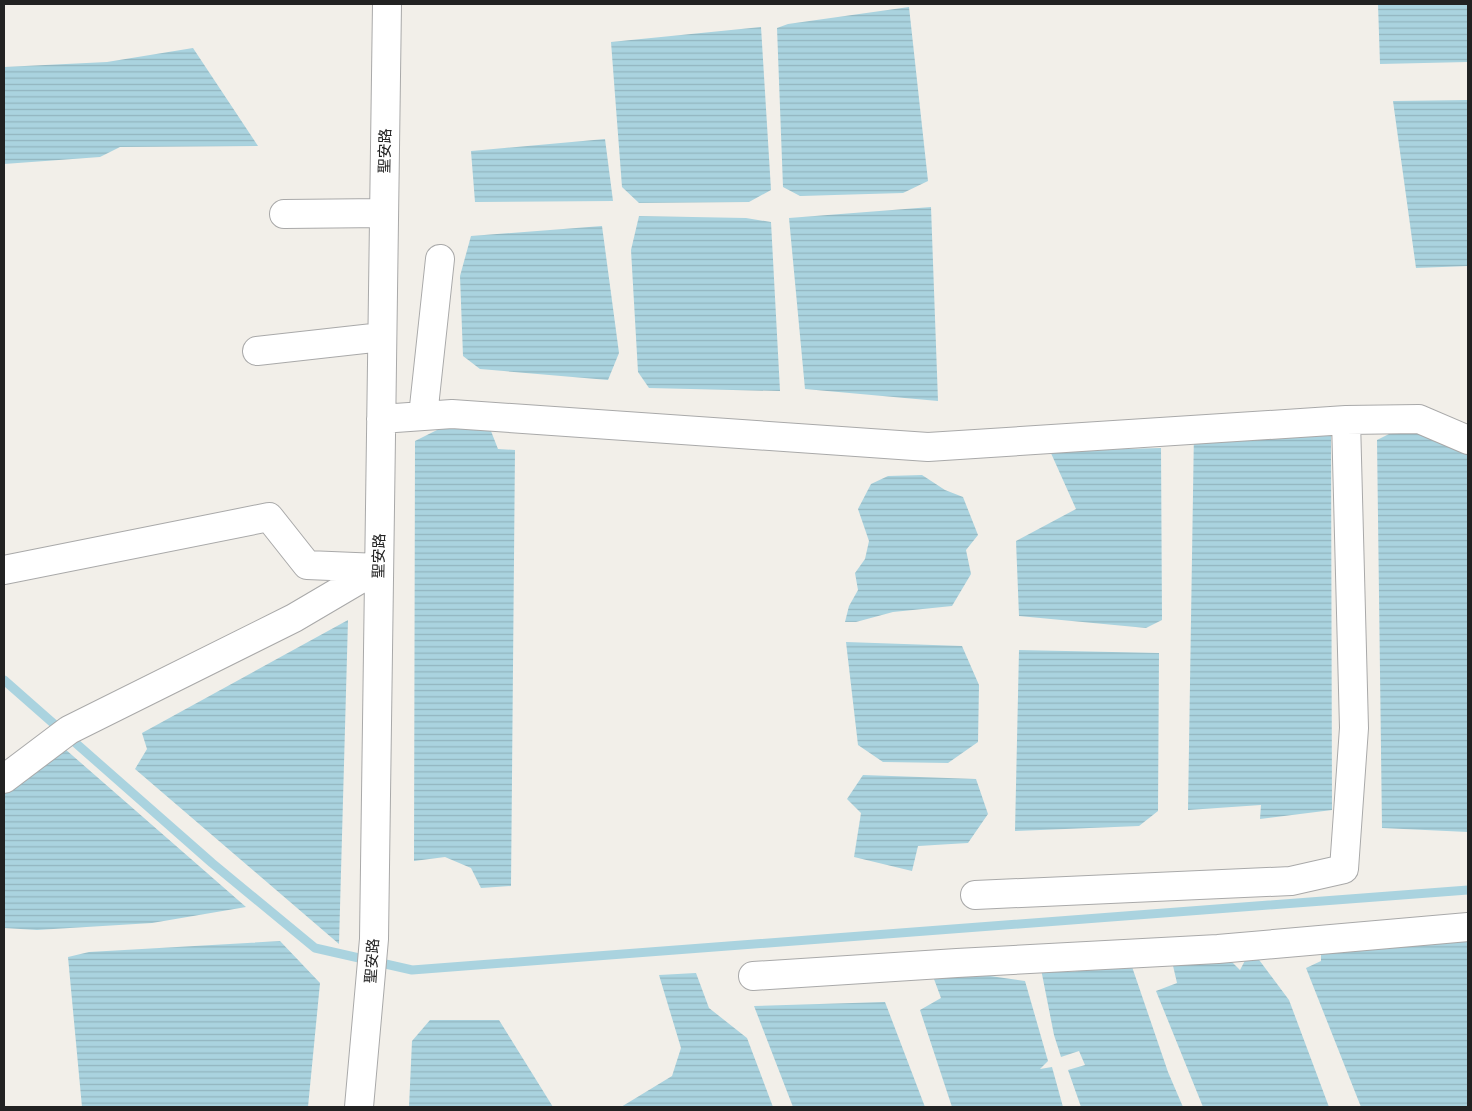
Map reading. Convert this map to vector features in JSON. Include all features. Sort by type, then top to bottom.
[{"type":"street","name":"聖安路","points":[[359,1107],[374,939],[387,4]]},
{"type":"street","points":[[284,214],[384,213]]},
{"type":"street","points":[[423,416],[440,258]]},
{"type":"street","points":[[257,351],[382,337]]},
{"type":"street","points":[[381,419],[452,414],[928,447],[1346,420],[1418,419],[1468,440]]},
{"type":"street","points":[[975,895],[1291,881],[1344,869],[1354,728],[1346,420]]},
{"type":"street","points":[[4,570],[269,517],[307,565],[379,568]]},
{"type":"street","points":[[4,778],[69,730],[294,618],[379,568]]},
{"type":"street","points":[[753,976],[1218,949],[1468,926]]},
{"type":"water","points":[[1378,4],[1468,4],[1468,62],[1380,64]]},
{"type":"water","points":[[909,7],[928,181],[903,193],[800,196],[783,187],[777,28],[788,24]]},
{"type":"water","points":[[761,27],[771,190],[749,202],[639,203],[622,187],[611,42]]},
{"type":"water","points":[[193,48],[258,146],[120,147],[100,157],[4,164],[4,67],[107,62]]},
{"type":"water","points":[[1468,100],[1468,266],[1416,268],[1393,101]]},
{"type":"water","points":[[605,139],[613,201],[475,202],[471,151]]},
{"type":"water","points":[[931,207],[938,401],[805,389],[789,218]]},
{"type":"water","points":[[639,216],[746,218],[771,222],[780,391],[649,388],[638,372],[631,250]]},
{"type":"water","points":[[602,226],[619,353],[608,380],[480,369],[463,356],[460,276],[471,236]]},
{"type":"water","points":[[1419,419],[1468,442],[1468,832],[1382,828],[1377,440]]},
{"type":"water","points":[[489,426],[498,449],[515,450],[511,886],[481,888],[471,868],[445,857],[414,861],[415,441],[443,427]]},
{"type":"water","points":[[1194,430],[1331,430],[1332,810],[1260,819],[1261,805],[1188,810]]},
{"type":"water","points":[[1161,448],[1162,620],[1146,628],[1019,616],[1016,541],[1076,509],[1050,451]]},
{"type":"water","points":[[922,475],[945,490],[963,497],[978,535],[966,550],[971,574],[952,606],[893,612],[856,622],[845,622],[849,606],[858,590],[855,573],[865,559],[869,541],[858,509],[871,484],[888,476]]},
{"type":"water","points":[[348,620],[339,944],[135,769],[147,749],[142,733]]},
{"type":"water","points":[[846,642],[962,646],[979,685],[978,742],[948,763],[883,762],[858,745]]},
{"type":"water","points":[[1019,650],[1159,653],[1158,811],[1139,826],[1015,831]]},
{"type":"water","points":[[57,742],[246,907],[152,923],[37,930],[4,928],[4,787]]},
{"type":"water","points":[[863,775],[976,779],[988,814],[968,843],[918,846],[912,871],[854,857],[861,813],[847,799]]},
{"type":"water","points":[[1468,936],[1468,1107],[1361,1107],[1306,968],[1321,961],[1321,948]]},
{"type":"water","points":[[280,941],[320,983],[308,1107],[82,1107],[68,957],[89,952]]},
{"type":"water","points":[[1251,949],[1289,1000],[1329,1107],[1203,1107],[1156,991],[1177,983],[1171,957],[1225,955],[1240,970]]},
{"type":"water","points":[[1129,958],[1168,1072],[1183,1107],[1081,1107],[1068,1070],[1085,1065],[1079,1051],[1061,1057],[1054,1035],[1040,964],[1059,963],[1064,972],[1079,971],[1083,961]]},
{"type":"water","points":[[987,968],[990,976],[1025,981],[1048,1061],[1040,1069],[1052,1067],[1063,1107],[952,1107],[920,1010],[941,998],[931,971]]},
{"type":"water","points":[[696,973],[709,1008],[747,1038],[773,1107],[621,1107],[672,1076],[681,1048],[659,975]]},
{"type":"water","points":[[885,1002],[925,1107],[793,1107],[754,1006]]},
{"type":"water","points":[[430,1020],[499,1020],[553,1107],[409,1107],[412,1041]]},
{"type":"waterway","points":[[4,680],[212,863],[315,948],[412,970],[1468,890]]}]
